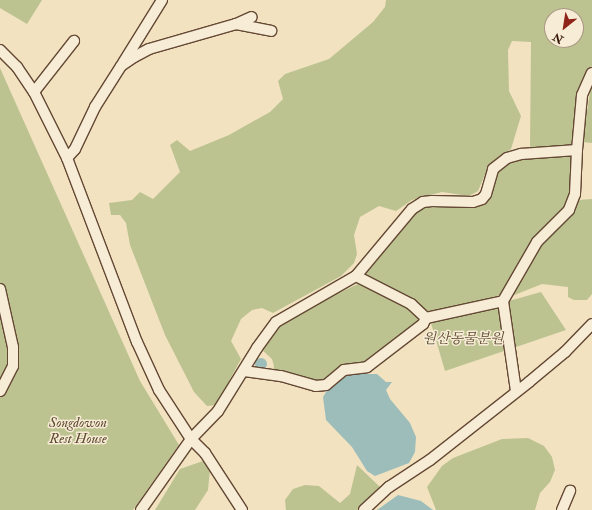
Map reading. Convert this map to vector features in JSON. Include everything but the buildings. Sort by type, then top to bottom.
[{"type":"street","points":[[67,158],[75,149],[95,107],[162,0]]},
{"type":"street","points":[[121,66],[149,49],[236,24],[252,17]]},
{"type":"street","points":[[236,24],[271,31]]},
{"type":"street","points":[[34,92],[74,41]]},
{"type":"street","points":[[0,50],[17,67],[34,92],[67,158],[137,342],[159,390],[191,439],[205,453],[242,510]]},
{"type":"street","points":[[516,391],[503,301],[537,242],[569,210],[575,194],[582,95],[592,73]]},
{"type":"street","points":[[141,510],[191,439],[218,411],[276,322],[356,276],[416,206],[432,201],[474,202],[482,199],[486,194],[494,169],[507,158],[521,154],[577,150]]},
{"type":"street","points":[[356,276],[411,304],[426,318]]},
{"type":"street","points":[[0,288],[13,347],[13,366],[0,391]]},
{"type":"street","points":[[426,318],[503,301]]},
{"type":"street","points":[[244,371],[281,376],[316,386],[326,385],[344,370],[367,367],[423,324],[426,318]]},
{"type":"street","points":[[364,510],[390,487],[430,460],[565,352],[592,324]]},
{"type":"street","points":[[562,510],[570,491]]},
{"type":"green space","points":[[0,0],[42,0],[27,24],[0,8]]},
{"type":"green space","points":[[386,0],[592,0],[592,66],[579,88],[575,144],[572,147],[533,149],[530,146],[531,42],[512,41],[508,50],[509,91],[521,116],[511,149],[489,165],[478,191],[469,196],[442,192],[412,200],[396,211],[379,206],[360,217],[354,235],[357,254],[354,263],[341,276],[273,313],[262,308],[252,310],[241,319],[231,341],[241,359],[216,405],[207,406],[194,392],[165,335],[130,245],[126,223],[120,215],[111,215],[109,203],[132,200],[140,192],[153,199],[180,172],[170,145],[177,140],[190,151],[229,135],[270,112],[283,99],[278,81],[285,74],[329,59],[373,22],[385,7]]},
{"type":"green space","name":"Songdowon Rest House","points":[[0,68],[140,381],[179,445],[133,510],[0,510]]},
{"type":"green space","points":[[592,80],[592,143],[582,142]]},
{"type":"green space","points":[[568,154],[572,156],[572,197],[500,295],[430,314],[414,302],[364,275],[411,214],[422,206],[476,205],[498,169],[504,163],[527,156]]},
{"type":"green space","points":[[592,199],[592,294],[587,300],[574,300],[568,297],[568,287],[542,284],[512,296],[519,279],[540,245],[578,200]]},
{"type":"green space","points":[[360,283],[412,309],[418,320],[415,327],[365,365],[320,383],[272,373],[274,366],[272,359],[261,349],[274,330],[286,318]]},
{"type":"green space","name":"원산동물분원","points":[[541,292],[566,330],[445,371],[431,323]]},
{"type":"green space","points":[[528,438],[544,446],[552,457],[555,470],[550,482],[540,493],[535,510],[436,510],[427,487],[442,466],[453,458],[502,439]]},
{"type":"green space","points":[[203,461],[210,470],[208,490],[195,510],[155,510],[180,469]]},
{"type":"green space","points":[[357,465],[380,487],[363,510],[286,510],[285,500],[293,489],[305,485],[319,486],[340,503],[350,494]]},
{"type":"water","points":[[259,358],[263,358],[267,364],[263,370],[259,370],[255,366],[255,362]]},
{"type":"water","points":[[343,374],[377,374],[386,382],[392,382],[386,390],[390,399],[410,423],[416,437],[415,452],[409,463],[375,476],[367,471],[352,447],[326,420],[323,397],[329,387]]},
{"type":"water","points":[[398,495],[421,501],[433,510],[377,510]]}]
